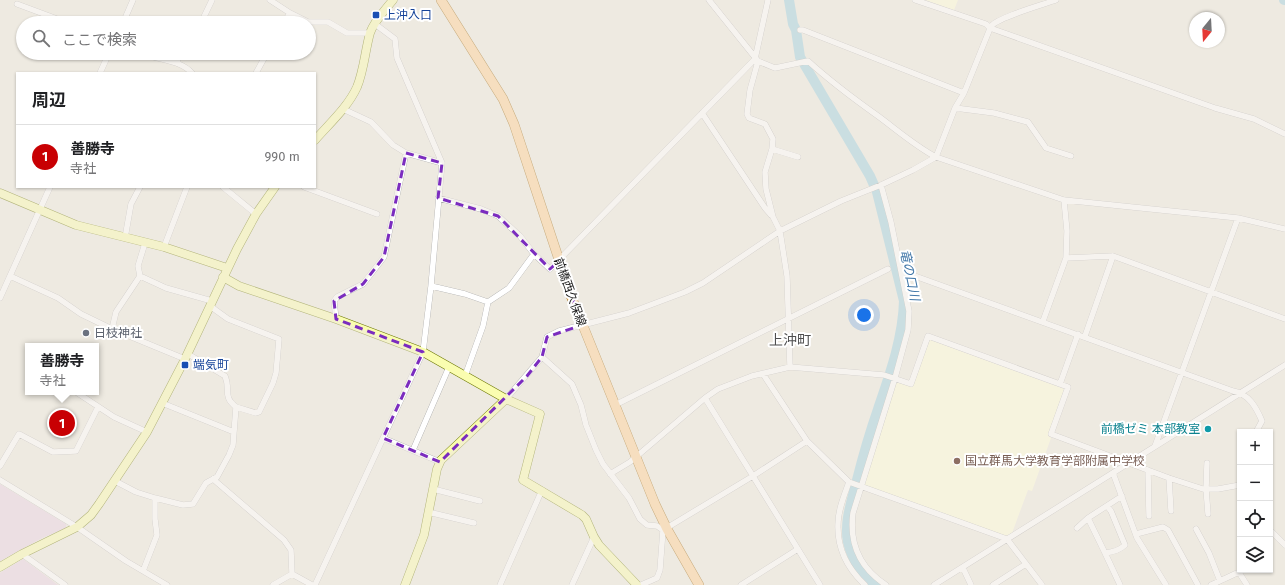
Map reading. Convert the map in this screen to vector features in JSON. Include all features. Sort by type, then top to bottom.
[{"type":"main road","name":"前橋西久保線","points":[[441,0],[502,99],[514,124],[559,261],[582,325],[637,456],[665,529],[699,585]]},
{"type":"street","points":[[126,16],[133,0]]},
{"type":"street","points":[[204,16],[210,0]]},
{"type":"street","points":[[270,0],[278,2],[290,13],[296,16]]},
{"type":"street","points":[[316,139],[350,100],[365,62],[370,33],[374,24],[392,0]]},
{"type":"street","points":[[708,0],[756,60],[775,68],[807,61],[819,72],[922,149],[936,157],[1064,200],[1238,218],[1285,229]]},
{"type":"street","points":[[768,0],[746,114],[749,118],[765,124],[773,138],[772,149],[765,172],[766,189],[773,217],[780,231],[787,276],[790,367]]},
{"type":"street","points":[[915,0],[986,24],[990,28],[1215,108],[1254,119],[1285,134]]},
{"type":"street","points":[[405,585],[424,535],[437,469],[440,462],[506,399],[542,357],[547,337],[559,331],[629,313],[685,292],[703,283],[780,231],[841,201],[913,170],[936,157],[955,108],[964,93],[990,28],[994,22],[1056,0]]},
{"type":"street","points":[[17,4],[49,16]]},
{"type":"street","points":[[316,22],[328,22],[347,33],[370,33]]},
{"type":"street","points":[[292,574],[313,585],[423,352],[442,163],[397,58],[395,39],[374,24]]},
{"type":"street","points":[[800,30],[964,93]]},
{"type":"street","points":[[100,72],[106,60]]},
{"type":"street","points":[[165,60],[177,63],[190,72]]},
{"type":"street","points":[[257,72],[263,60]]},
{"type":"street","points":[[438,198],[481,209],[498,216],[520,236],[534,254],[550,270],[702,113],[756,60]]},
{"type":"street","points":[[955,108],[994,113],[1028,122],[1046,148],[1071,156]]},
{"type":"street","points":[[343,109],[371,122],[393,145],[406,153],[442,163]]},
{"type":"street","points":[[702,113],[765,208],[773,217]]},
{"type":"street","points":[[772,149],[798,157]]},
{"type":"street","points":[[336,319],[334,301],[337,297],[363,284],[384,257],[406,153]]},
{"type":"street","points":[[881,185],[891,222],[910,311],[908,330],[853,513],[852,532],[856,550],[864,565],[869,572],[886,585]]},
{"type":"street","points":[[0,298],[50,188]]},
{"type":"street","points":[[125,238],[132,204],[140,188]]},
{"type":"street","points":[[164,247],[188,188]]},
{"type":"street","points":[[224,188],[256,214]]},
{"type":"street","points":[[0,567],[22,554],[77,527],[91,515],[148,432],[186,356],[227,268],[256,214],[274,188]]},
{"type":"street","points":[[307,188],[377,214]]},
{"type":"street","points":[[0,193],[76,225],[164,247],[227,268]]},
{"type":"street","points":[[1043,321],[1066,258],[1067,231],[1064,200]]},
{"type":"street","points":[[1155,446],[1238,218]]},
{"type":"street","points":[[112,329],[116,312],[140,276],[138,266],[145,243]]},
{"type":"street","points":[[465,376],[483,326],[488,302],[509,288],[534,254]]},
{"type":"street","points":[[1066,258],[1113,256],[1285,320]]},
{"type":"street","points":[[1085,336],[1113,256]]},
{"type":"street","points":[[615,405],[888,269]]},
{"type":"street","points":[[901,271],[1242,393],[1256,408],[1262,421],[1258,429]]},
{"type":"street","points":[[10,276],[58,298],[82,314],[112,329],[186,356],[225,376],[228,382],[228,398],[230,402],[236,407],[256,413],[258,412],[273,384],[276,374],[279,339],[228,320],[211,303],[166,288],[140,276]]},
{"type":"street","points":[[223,277],[239,286],[336,319],[423,352],[506,399],[540,414],[523,480],[542,490],[586,519],[599,545],[637,585]]},
{"type":"street","points":[[430,286],[465,294],[488,302]]},
{"type":"street","points":[[1060,384],[1078,334]]},
{"type":"street","points":[[610,474],[630,462],[705,398],[718,389],[752,376],[790,367],[884,375],[911,384],[928,336],[1068,387],[1051,434],[1169,478],[1206,489],[1218,489],[1237,486]]},
{"type":"street","points":[[542,357],[572,384],[581,405],[592,440],[604,464],[610,474],[630,498],[640,519],[647,526],[657,526],[665,529]]},
{"type":"street","points":[[934,585],[1285,365]]},
{"type":"street","points":[[412,450],[449,367]]},
{"type":"street","points":[[764,374],[807,441],[849,483],[1007,539],[1042,585]]},
{"type":"street","points":[[80,395],[114,417],[148,432]]},
{"type":"street","points":[[705,398],[820,585]]},
{"type":"street","points":[[162,403],[234,432]]},
{"type":"street","points":[[0,466],[19,434],[53,452],[76,451],[98,407]]},
{"type":"street","points":[[115,481],[136,492],[155,498],[183,505],[193,504],[206,483],[217,477],[229,455],[233,445],[236,407]]},
{"type":"street","points":[[383,438],[440,462]]},
{"type":"street","points":[[641,585],[657,578],[660,570],[662,536],[665,529],[753,476],[807,441]]},
{"type":"street","points":[[1207,463],[1206,489],[1208,514]]},
{"type":"street","points":[[1148,470],[1149,516]]},
{"type":"street","points":[[1113,473],[1136,534],[1166,585]]},
{"type":"street","points":[[1169,478],[1171,512]]},
{"type":"street","points":[[212,479],[284,540],[291,550],[292,574]]},
{"type":"street","points":[[0,480],[77,527],[164,584]]},
{"type":"street","points":[[849,483],[841,505],[838,524],[840,544],[846,562],[856,577],[864,585]]},
{"type":"street","points":[[433,489],[480,501]]},
{"type":"street","points":[[500,585],[542,490]]},
{"type":"street","points":[[1077,528],[1088,518],[1122,496]]},
{"type":"street","points":[[143,571],[157,535],[155,498]]},
{"type":"street","points":[[1105,553],[1122,548],[1125,544],[1111,511],[1107,506]]},
{"type":"street","points":[[428,512],[474,523]]},
{"type":"street","points":[[1088,518],[1120,585]]},
{"type":"street","points":[[1136,534],[1163,527],[1168,530],[1198,585]]},
{"type":"street","points":[[1196,529],[1209,553],[1220,581]]},
{"type":"street","points":[[1273,533],[1285,545]]},
{"type":"street","points":[[572,585],[594,537]]},
{"type":"street","points":[[741,585],[798,549]]},
{"type":"street","points":[[22,554],[65,585]]},
{"type":"street","points":[[992,585],[1026,564]]},
{"type":"street","points":[[963,568],[971,585]]},
{"type":"street","points":[[1211,585],[1236,573],[1240,574],[1247,585]]},
{"type":"street","points":[[273,585],[292,574]]},
{"type":"highlighted area","points":[[406,153],[442,163],[438,198],[498,216],[550,269],[559,261],[582,325],[547,337],[542,357],[527,376],[440,462],[383,438],[423,352],[336,319],[334,301],[363,284],[384,257]]},
{"type":"shaded area","points":[[926,0],[958,0],[954,10]]},
{"type":"shaded area","name":"国立群馬大学教育学部附属中学校","points":[[930,340],[1064,389],[1048,436],[1051,438],[1032,491],[1028,490],[1012,533],[1004,537],[863,485],[896,381],[912,387]]},
{"type":"shaded area","points":[[0,484],[66,524],[66,528],[42,538],[0,561]]},
{"type":"shaded area","points":[[23,559],[58,585],[0,585],[0,573]]},
{"type":"waterway","name":"竜の口川","points":[[789,0],[800,57],[870,176],[877,192],[904,301],[901,329],[895,356],[867,444],[851,503],[847,527],[850,550],[862,573],[876,585]]},
{"type":"place","name":"上沖入口","points":[[376,15]]},
{"type":"place","name":"日枝神社","points":[[86,333]]},
{"type":"place","name":"端気町","points":[[185,365]]},
{"type":"place","name":"善勝寺","points":[[62,423]]},
{"type":"place","name":"前橋ゼミ 本部教室","points":[[1208,429]]},
{"type":"place","name":"国立群馬大学教育学部附属中学校","points":[[957,461]]},
{"type":"district","name":"上沖町","points":[[790,340]]}]
